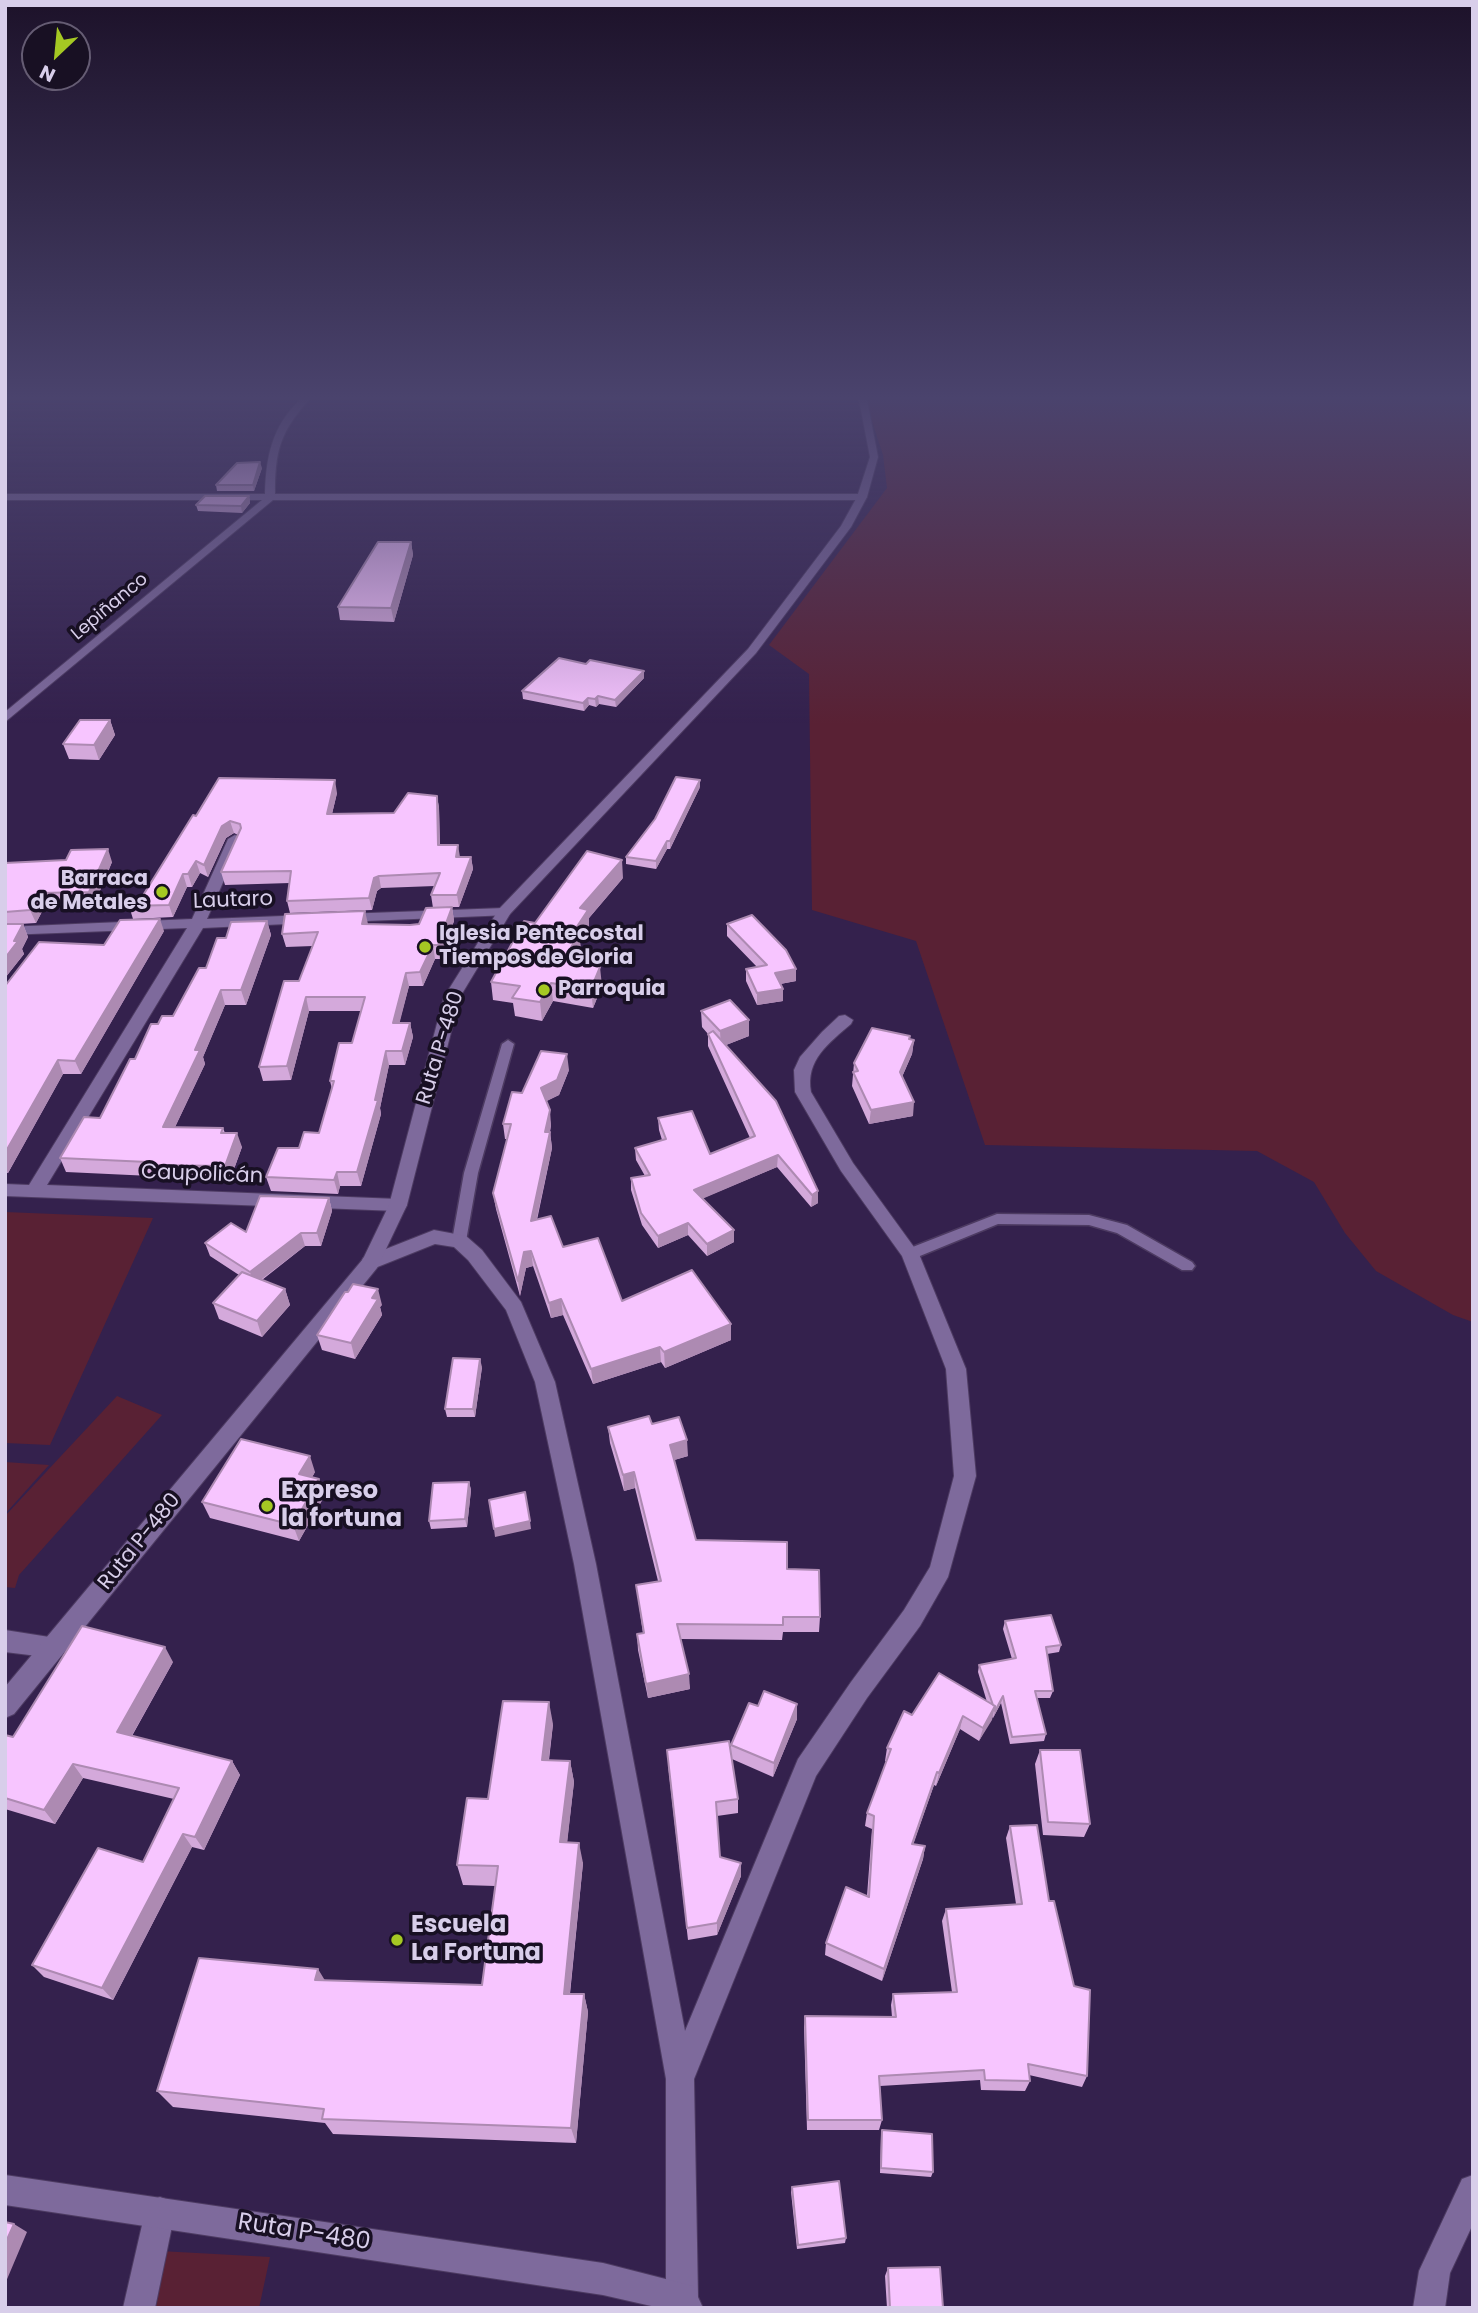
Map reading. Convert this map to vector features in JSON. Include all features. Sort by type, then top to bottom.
[{"type":"street","name":"Lepiñanco","points":[[5,718],[258,508]]},
{"type":"street","name":"Ruta P-480","points":[[5,1706],[370,1263],[398,1205],[452,997],[504,912],[752,651],[846,527],[857,508]]},
{"type":"street","points":[[34,1191],[198,923],[235,839]]},
{"type":"street","name":"Lautaro","points":[[5,931],[504,912]]},
{"type":"street","points":[[37,951],[53,929]]},
{"type":"street","points":[[680,2079],[807,1768],[859,1690],[912,1618],[940,1570],[965,1476],[956,1369],[910,1254],[847,1167],[798,1078],[811,1052],[845,1020]]},
{"type":"street","name":"Caupolicán","points":[[5,1190],[398,1205]]},
{"type":"street","points":[[370,1263],[434,1237],[459,1241],[475,1255],[514,1307],[545,1382],[585,1564],[680,2079],[684,2302]]},
{"type":"street","points":[[5,1641],[54,1647]]},
{"type":"street","name":"Ruta P-480","points":[[5,2190],[603,2278],[684,2302]]},
{"type":"street","points":[[1429,2308],[1436,2271],[1473,2190]]},
{"type":"street","points":[[139,2308],[160,2211]]},
{"type":"lane","points":[[459,1241],[471,1173],[508,1044]]},
{"type":"lane","points":[[910,1254],[997,1219],[1089,1220],[1122,1229],[1187,1266]]},
{"type":"shaded area","points":[[872,508],[1473,508],[1473,1322],[1453,1315],[1376,1271],[1345,1233],[1314,1182],[1257,1151],[985,1145],[916,941],[812,910],[809,674],[769,645]]},
{"type":"shaded area","points":[[5,1212],[153,1218],[50,1445],[5,1443]]},
{"type":"shaded area","points":[[117,1396],[162,1415],[19,1575],[15,1588],[5,1587],[5,1516]]},
{"type":"shaded area","points":[[5,1462],[49,1465],[5,1514]]},
{"type":"shaded area","points":[[160,2251],[270,2257],[259,2308],[145,2308]]},
{"type":"building","points":[[378,542],[411,542],[391,608],[338,607]]},
{"type":"building","points":[[559,658],[586,664],[590,660],[644,671],[615,700],[598,696],[595,699],[588,698],[583,703],[522,691]]},
{"type":"building","points":[[80,720],[110,720],[94,745],[63,744]]},
{"type":"building","points":[[676,777],[700,780],[670,841],[667,841],[656,861],[626,857],[655,819]]},
{"type":"building","points":[[219,778],[335,780],[327,814],[394,813],[408,793],[437,796],[438,845],[458,845],[456,857],[471,857],[457,895],[431,895],[440,873],[379,876],[374,878],[369,898],[287,901],[291,871],[221,872],[241,828],[240,824],[230,821],[222,826],[204,865],[196,861],[188,874],[183,874],[169,905],[129,906],[132,902],[137,905]]},
{"type":"building","points":[[108,849],[89,892],[40,893],[30,910],[5,912],[5,863],[66,860],[71,850]]},
{"type":"building","points":[[587,851],[622,860],[580,908],[588,910],[572,934],[579,933],[568,953],[595,958],[600,967],[591,989],[551,983],[540,1002],[512,998],[520,986],[491,982],[524,921],[535,923]]},
{"type":"building","points":[[452,907],[438,945],[433,945],[420,972],[406,973],[393,1023],[410,1023],[402,1051],[386,1051],[375,1100],[378,1100],[357,1172],[337,1172],[334,1180],[266,1177],[278,1148],[299,1148],[304,1132],[319,1133],[334,1081],[330,1081],[339,1043],[352,1043],[365,997],[306,997],[287,1066],[259,1067],[284,981],[299,981],[318,932],[282,934],[285,914],[365,911],[362,924],[410,925],[419,924],[426,908]]},
{"type":"building","points":[[752,915],[786,950],[796,969],[775,973],[783,989],[757,993],[746,969],[767,965],[727,924]]},
{"type":"building","points":[[160,919],[75,1061],[58,1060],[5,1153],[5,986],[39,942],[104,945],[120,920]]},
{"type":"building","points":[[267,921],[241,990],[221,990],[195,1050],[200,1050],[163,1127],[223,1128],[221,1133],[237,1133],[225,1166],[147,1165],[148,1162],[60,1158],[84,1117],[100,1118],[130,1059],[135,1059],[151,1024],[158,1024],[162,1016],[173,1016],[199,968],[206,968],[217,938],[226,938],[231,922]]},
{"type":"building","points":[[5,924],[23,924],[14,941],[18,941],[5,958]]},
{"type":"building","points":[[730,1000],[749,1020],[720,1031],[701,1011]]},
{"type":"building","points":[[872,1028],[910,1036],[909,1039],[914,1040],[900,1072],[914,1102],[871,1110],[853,1072],[858,1071],[854,1063]]},
{"type":"building","points":[[713,1031],[776,1101],[818,1191],[812,1195],[778,1155],[694,1190],[734,1230],[707,1244],[688,1223],[658,1236],[641,1213],[631,1178],[650,1175],[635,1148],[666,1139],[658,1118],[692,1111],[710,1154],[755,1136],[708,1034]]},
{"type":"building","points":[[541,1051],[567,1054],[557,1080],[541,1088],[550,1110],[545,1132],[550,1132],[531,1221],[551,1216],[563,1247],[598,1238],[622,1301],[692,1270],[731,1324],[664,1352],[660,1347],[591,1369],[561,1299],[549,1303],[531,1251],[524,1252],[518,1281],[493,1193],[511,1124],[503,1124],[512,1092],[522,1093]]},
{"type":"building","points":[[260,1196],[329,1198],[317,1233],[301,1233],[250,1272],[205,1243],[231,1223],[246,1232]]},
{"type":"building","points":[[242,1272],[285,1289],[257,1321],[213,1303]]},
{"type":"building","points":[[353,1284],[378,1289],[372,1298],[378,1299],[351,1343],[317,1335],[345,1292],[348,1292]]},
{"type":"building","points":[[453,1358],[480,1359],[473,1409],[445,1409]]},
{"type":"building","points":[[649,1416],[652,1424],[679,1417],[687,1440],[670,1445],[696,1540],[787,1542],[787,1569],[819,1570],[820,1617],[783,1617],[783,1625],[677,1624],[689,1674],[646,1684],[637,1634],[644,1633],[636,1585],[661,1581],[634,1472],[623,1475],[608,1427]]},
{"type":"building","name":"Expreso la fortuna","points":[[241,1439],[310,1456],[299,1474],[319,1479],[293,1525],[202,1502]]},
{"type":"building","points":[[469,1482],[465,1519],[429,1521],[433,1483]]},
{"type":"building","points":[[525,1492],[530,1521],[494,1529],[489,1500]]},
{"type":"building","points":[[1051,1615],[1061,1645],[1046,1647],[1053,1691],[1035,1691],[1046,1734],[1012,1737],[1003,1696],[995,1711],[979,1665],[1016,1658],[1005,1621]]},
{"type":"building","points":[[82,1626],[165,1647],[117,1732],[232,1761],[195,1837],[183,1834],[102,1988],[32,1965],[98,1848],[143,1862],[179,1788],[73,1764],[44,1810],[5,1798],[5,1735],[13,1737]]},
{"type":"building","points":[[939,1673],[995,1706],[983,1728],[963,1716],[939,1773],[937,1772],[912,1844],[925,1846],[884,1969],[826,1943],[846,1887],[869,1897],[874,1816],[867,1813],[891,1749],[887,1748],[904,1711],[912,1715]]},
{"type":"building","points":[[764,1691],[797,1704],[774,1763],[731,1745],[749,1703],[758,1706]]},
{"type":"building","points":[[503,1701],[549,1702],[542,1760],[570,1761],[560,1842],[579,1843],[564,1994],[584,1994],[571,2128],[322,2119],[324,2109],[157,2091],[199,1958],[318,1969],[315,1980],[482,1985],[498,1866],[457,1865],[467,1798],[488,1799]]},
{"type":"building","points":[[729,1741],[738,1799],[716,1802],[720,1857],[741,1863],[717,1923],[687,1928],[667,1750]]},
{"type":"building","points":[[1040,1750],[1080,1750],[1090,1824],[1048,1822]]},
{"type":"building","points":[[1037,1825],[1049,1901],[1054,1901],[1074,1986],[1090,1990],[1087,2076],[1028,2064],[1030,2081],[985,2080],[984,2070],[879,2076],[882,2120],[808,2120],[805,2016],[896,2017],[893,1994],[957,1992],[946,1909],[1022,1904],[1010,1826]]},
{"type":"building","points":[[882,2130],[932,2134],[933,2172],[881,2168]]},
{"type":"building","points":[[839,2181],[846,2238],[798,2245],[792,2187]]},
{"type":"building","points":[[5,2222],[14,2224],[5,2244]]},
{"type":"building","points":[[940,2267],[943,2308],[890,2308],[888,2268]]},
{"type":"place","name":"Barraca de Metales","points":[[162,892]]},
{"type":"place","name":"Iglesia Pentecostal Tiempos de Gloria","points":[[425,947]]},
{"type":"place","name":"Parroquia","points":[[544,990]]},
{"type":"place","name":"Expreso la fortuna","points":[[267,1506]]},
{"type":"place","name":"Escuela La Fortuna","points":[[397,1940]]}]
